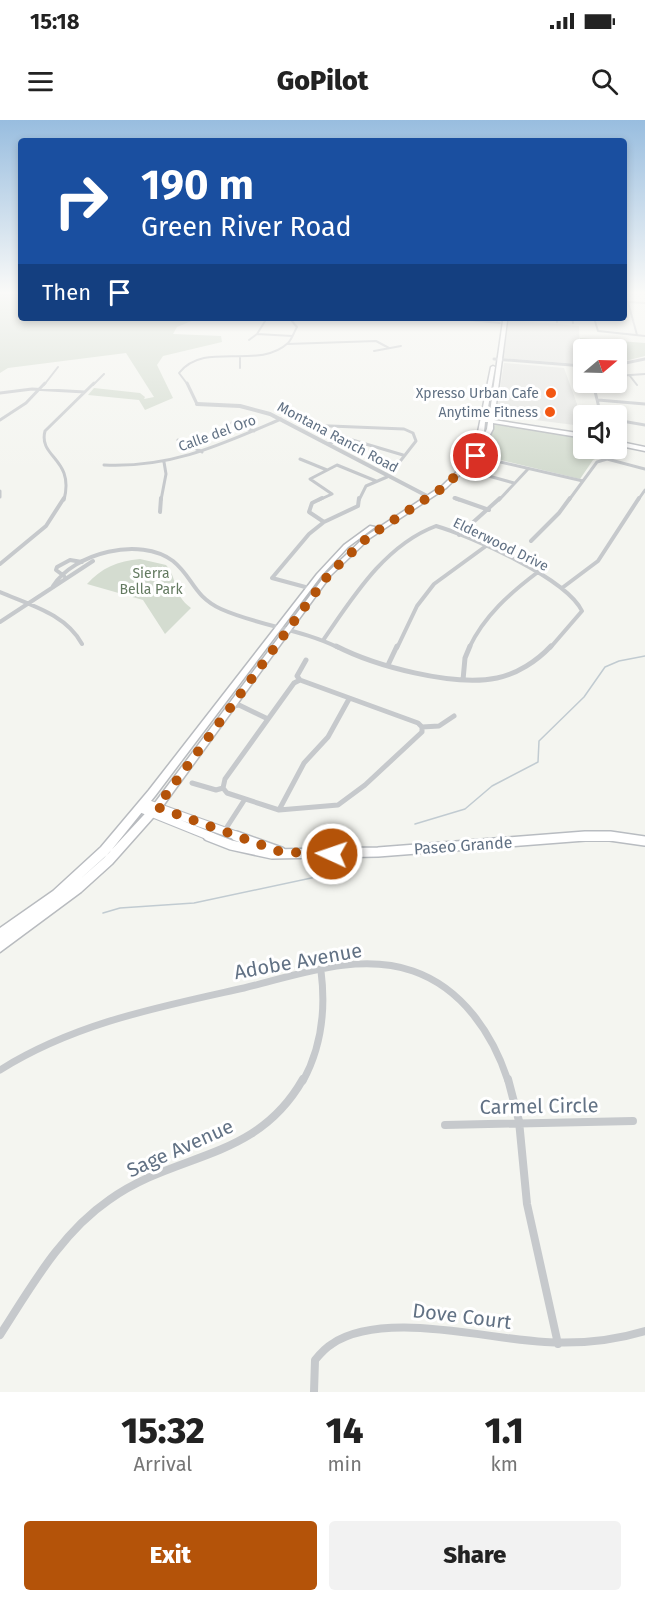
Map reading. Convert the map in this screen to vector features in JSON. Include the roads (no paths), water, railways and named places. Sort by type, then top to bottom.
[{"type":"main road","points":[[473,455],[484,418],[498,353]]},
{"type":"main road","points":[[0,935],[80,874],[105,850],[256,657],[343,559],[382,527],[456,477],[486,439],[492,419],[497,359]]},
{"type":"main road","points":[[484,418],[573,434]]},
{"type":"main road","points":[[627,445],[645,448]]},
{"type":"main road","points":[[0,947],[77,889],[108,861],[154,811],[232,706],[309,588],[346,546],[374,525],[426,496]]},
{"type":"main road","points":[[232,706],[229,700],[248,675],[256,657]]},
{"type":"main road","name":"Paseo Grande","points":[[142,805],[245,849],[272,854],[281,852],[332,854],[378,852],[585,836],[610,836],[645,841]]},
{"type":"main road","name":"Paseo Grande","points":[[154,811],[225,831],[281,852]]},
{"type":"street","points":[[197,404],[190,387],[179,373],[182,367],[207,358],[240,358],[267,353]]},
{"type":"street","points":[[240,358],[240,368]]},
{"type":"street","points":[[497,359],[573,365]]},
{"type":"street","points":[[627,363],[644,360]]},
{"type":"street","points":[[0,420],[20,408],[41,389],[58,367]]},
{"type":"street","points":[[0,564],[45,527],[62,505],[68,488],[67,477],[64,468],[43,442],[42,437],[45,431],[104,374]]},
{"type":"street","points":[[630,376],[645,374]]},
{"type":"street","points":[[630,376],[637,385]]},
{"type":"street","points":[[0,393],[41,389],[86,392]]},
{"type":"street","points":[[596,393],[599,405]]},
{"type":"street","points":[[598,400],[645,404]]},
{"type":"street","name":"Montana Ranch Road","points":[[197,404],[240,406],[262,411],[426,496]]},
{"type":"street","name":"Calle del Oro","points":[[104,465],[126,466],[164,462],[201,452],[282,420]]},
{"type":"street","points":[[627,422],[645,424]]},
{"type":"street","points":[[232,423],[254,431]]},
{"type":"street","points":[[306,425],[333,428],[404,429],[412,433],[416,441],[398,464]]},
{"type":"street","points":[[333,428],[344,437],[403,455]]},
{"type":"street","points":[[327,444],[344,437]]},
{"type":"street","points":[[178,440],[201,452]]},
{"type":"street","points":[[473,455],[583,482]]},
{"type":"street","points":[[300,459],[327,470]]},
{"type":"street","points":[[531,541],[559,513],[601,460],[645,468]]},
{"type":"street","points":[[160,512],[159,499],[168,478],[164,462]]},
{"type":"street","points":[[324,522],[309,512],[312,503],[332,494],[310,479],[337,465],[376,481]]},
{"type":"street","points":[[459,535],[489,510],[528,469]]},
{"type":"street","points":[[485,475],[514,483]]},
{"type":"street","points":[[309,588],[272,578],[309,534],[324,522],[358,506],[361,489],[387,477]]},
{"type":"street","points":[[562,588],[598,561],[645,490]]},
{"type":"street","points":[[0,491],[0,497]]},
{"type":"street","points":[[454,498],[489,510]]},
{"type":"street","name":"Elderwood Drive","points":[[324,639],[362,582],[388,556],[436,526],[486,546],[538,572],[562,588],[582,608],[582,611],[566,626],[551,647],[512,673],[493,679],[463,680]]},
{"type":"street","points":[[388,665],[417,606],[434,584],[486,546]]},
{"type":"street","points":[[53,586],[61,576],[83,562],[124,550],[143,550],[163,555],[182,567],[194,588],[209,602],[324,639],[357,656],[388,665],[463,680],[466,653],[485,620],[508,595],[538,572]]},
{"type":"street","points":[[0,622],[80,568],[104,557],[132,553],[163,555]]},
{"type":"street","points":[[68,577],[61,576],[56,570],[57,567],[70,561],[83,562]]},
{"type":"street","points":[[0,592],[28,604],[73,629],[82,644]]},
{"type":"street","points":[[306,660],[297,676],[300,680],[412,720],[422,727],[439,726],[454,716]]},
{"type":"street","points":[[223,788],[225,779],[294,683],[300,680]]},
{"type":"street","points":[[279,810],[304,763],[328,736],[349,699]]},
{"type":"street","points":[[247,711],[268,719]]},
{"type":"street","points":[[223,788],[227,793],[279,810],[329,807],[348,800],[422,732],[422,727]]},
{"type":"street","points":[[192,783],[216,790],[223,788]]},
{"type":"street","points":[[225,831],[245,799]]},
{"type":"street","name":"Adobe Avenue","points":[[0,1070],[15,1060],[109,1019],[168,1002],[346,965],[386,965],[403,968],[445,987],[477,1019],[494,1045],[508,1075],[519,1123],[524,1185],[558,1344]]},
{"type":"street","name":"Sage Avenue","points":[[0,1335],[48,1262],[72,1232],[91,1214],[130,1187],[242,1140],[277,1114],[291,1099],[314,1060],[322,1037],[325,1002],[321,971]]},
{"type":"street","name":"Carmel Circle","points":[[445,1125],[633,1121]]},
{"type":"street","name":"Dove Court","points":[[314,1392],[315,1360],[335,1341],[377,1328],[407,1326],[558,1344],[630,1337],[645,1331]]},
{"type":"waterway","points":[[415,824],[465,809],[492,786],[538,762],[539,741],[584,697],[605,667],[619,661],[645,656]]},
{"type":"waterway","points":[[103,913],[120,908],[194,903],[330,874]]},
{"type":"place","name":"Xpresso Urban Cafe","points":[[551,393]]},
{"type":"place","name":"Anytime Fitness","points":[[550,412]]},
{"type":"park label","name":"Sierra Bella Park","points":[[151,582]]}]
